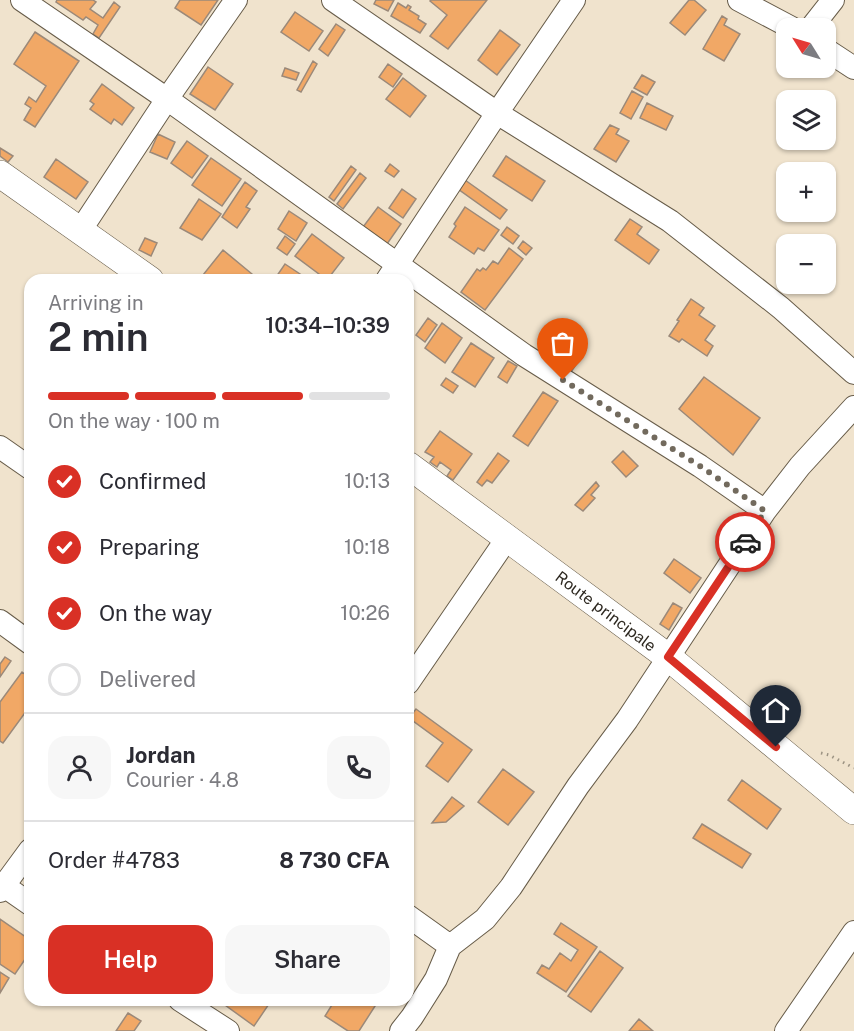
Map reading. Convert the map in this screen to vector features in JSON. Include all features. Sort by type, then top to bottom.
[{"type":"street","points":[[22,0],[167,99],[392,273],[497,112],[574,0]]},
{"type":"street","points":[[80,231],[236,0]]},
{"type":"street","points":[[333,0],[497,112],[670,221],[781,308],[854,373]]},
{"type":"street","points":[[739,0],[776,20]]},
{"type":"street","points":[[819,18],[833,0]]},
{"type":"street","points":[[836,56],[854,68]]},
{"type":"street","points":[[0,174],[141,274]]},
{"type":"street","points":[[414,287],[700,466],[765,511]]},
{"type":"street","points":[[401,1031],[436,979],[450,946],[485,919],[511,887],[578,786],[627,720],[765,511],[800,466],[854,407]]},
{"type":"street","points":[[0,447],[24,464]]},
{"type":"street","name":"Route principale","points":[[414,469],[668,657],[854,812]]},
{"type":"street","points":[[414,674],[508,537]]},
{"type":"street","points":[[0,621],[24,639]]},
{"type":"street","points":[[24,858],[1,887],[24,900]]},
{"type":"street","points":[[414,920],[450,946]]},
{"type":"street","points":[[786,1031],[854,932]]},
{"type":"street","points":[[189,1006],[228,1031]]},
{"type":"building","points":[[57,0],[93,0],[96,2],[90,9],[103,18],[114,2],[120,7],[99,38],[93,34],[98,25],[86,17],[83,20],[56,2]]},
{"type":"building","points":[[180,0],[218,0],[201,25],[175,8]]},
{"type":"building","points":[[376,0],[394,0],[388,11],[374,4]]},
{"type":"building","points":[[431,0],[487,0],[448,49],[430,36],[447,15]]},
{"type":"building","points":[[689,0],[694,0],[706,10],[685,35],[670,23]]},
{"type":"building","points":[[398,3],[406,8],[408,5],[411,7],[409,10],[426,24],[420,33],[391,16]]},
{"type":"building","points":[[295,12],[323,31],[309,51],[281,32]]},
{"type":"building","points":[[722,16],[727,19],[724,25],[740,34],[724,61],[703,49]]},
{"type":"building","points":[[336,24],[345,30],[328,56],[319,49]]},
{"type":"building","points":[[500,30],[520,45],[497,75],[478,60]]},
{"type":"building","points":[[35,32],[79,61],[35,127],[24,120],[31,108],[25,104],[29,97],[36,102],[46,86],[14,64]]},
{"type":"building","points":[[313,61],[317,64],[301,92],[297,90]]},
{"type":"building","points":[[388,64],[402,74],[393,87],[379,77]]},
{"type":"building","points":[[208,67],[233,84],[215,110],[190,94]]},
{"type":"building","points":[[285,68],[299,73],[296,80],[282,76]]},
{"type":"building","points":[[642,75],[655,82],[647,95],[634,88]]},
{"type":"building","points":[[403,78],[426,96],[410,117],[386,99]]},
{"type":"building","points":[[102,84],[134,108],[122,125],[114,119],[111,124],[90,109],[94,104],[90,101]]},
{"type":"building","points":[[632,91],[643,97],[631,119],[620,113]]},
{"type":"building","points":[[647,103],[673,116],[666,130],[640,118]]},
{"type":"building","points":[[610,125],[619,129],[616,134],[629,141],[616,162],[594,149]]},
{"type":"building","points":[[158,134],[175,142],[167,159],[150,152]]},
{"type":"building","points":[[187,141],[208,156],[192,178],[171,163]]},
{"type":"building","points":[[0,148],[13,156],[8,162],[0,156]]},
{"type":"building","points":[[506,156],[545,181],[532,201],[493,176]]},
{"type":"building","points":[[211,158],[241,179],[222,206],[192,185]]},
{"type":"building","points":[[56,159],[88,182],[76,199],[44,177]]},
{"type":"building","points":[[390,164],[399,171],[394,177],[385,171]]},
{"type":"building","points":[[351,166],[356,170],[334,201],[329,197]]},
{"type":"building","points":[[360,173],[366,178],[343,209],[337,204]]},
{"type":"building","points":[[465,180],[507,210],[500,219],[458,189]]},
{"type":"building","points":[[245,182],[257,191],[246,207],[250,209],[237,228],[222,217]]},
{"type":"building","points":[[402,189],[416,199],[403,218],[389,208]]},
{"type":"building","points":[[199,199],[221,214],[202,240],[180,228]]},
{"type":"building","points":[[378,207],[401,224],[387,244],[363,227]]},
{"type":"building","points":[[465,207],[499,230],[484,251],[478,248],[474,254],[449,237]]},
{"type":"building","points":[[289,211],[307,223],[296,241],[278,229]]},
{"type":"building","points":[[630,219],[642,227],[637,234],[659,250],[649,264],[615,240]]},
{"type":"building","points":[[507,227],[519,236],[513,244],[501,235]]},
{"type":"building","points":[[312,234],[344,258],[332,274],[319,274],[295,256]]},
{"type":"building","points":[[285,236],[295,244],[287,255],[277,248]]},
{"type":"building","points":[[145,238],[157,243],[151,256],[139,250]]},
{"type":"building","points":[[523,241],[532,248],[526,255],[518,248]]},
{"type":"building","points":[[509,248],[523,259],[485,310],[461,292],[477,269],[486,270],[493,261],[498,264]]},
{"type":"building","points":[[223,250],[252,274],[204,274]]},
{"type":"building","points":[[285,264],[300,274],[278,274]]},
{"type":"building","points":[[691,299],[704,308],[699,315],[715,326],[705,340],[713,346],[707,356],[682,339],[679,342],[669,336]]},
{"type":"building","points":[[428,318],[437,325],[425,342],[416,335]]},
{"type":"building","points":[[442,323],[462,338],[445,363],[425,348]]},
{"type":"building","points":[[562,333],[586,350],[571,372],[547,355]]},
{"type":"building","points":[[471,343],[494,358],[475,387],[452,372]]},
{"type":"building","points":[[508,361],[517,366],[507,383],[498,377]]},
{"type":"building","points":[[704,377],[760,418],[733,455],[679,409]]},
{"type":"building","points":[[446,378],[458,386],[453,393],[441,385]]},
{"type":"building","points":[[543,392],[558,401],[528,446],[513,436]]},
{"type":"building","points":[[440,431],[472,454],[453,480],[447,476],[451,470],[440,462],[437,467],[430,462],[434,457],[425,452]]},
{"type":"building","points":[[623,451],[638,466],[626,477],[612,462]]},
{"type":"building","points":[[498,453],[509,461],[492,483],[487,480],[482,486],[477,482]]},
{"type":"building","points":[[596,482],[599,486],[591,495],[595,498],[583,511],[575,505]]},
{"type":"building","points":[[674,559],[701,578],[690,593],[664,573]]},
{"type":"building","points":[[673,603],[682,608],[669,630],[660,624]]},
{"type":"building","points":[[5,657],[11,661],[0,677],[0,664]]},
{"type":"building","points":[[22,672],[24,674],[24,714],[3,743],[0,741],[0,702]]},
{"type":"building","points":[[416,709],[472,750],[448,782],[426,766],[443,743],[414,722]]},
{"type":"building","points":[[503,769],[534,792],[508,825],[478,802]]},
{"type":"building","points":[[742,780],[781,809],[767,829],[728,800]]},
{"type":"building","points":[[452,797],[464,806],[446,822],[432,823]]},
{"type":"building","points":[[702,824],[751,854],[742,868],[693,838]]},
{"type":"building","points":[[0,919],[24,936],[24,961],[15,974],[0,964]]},
{"type":"building","points":[[561,923],[597,947],[566,992],[537,973],[542,965],[549,969],[560,953],[571,961],[578,950],[554,934]]},
{"type":"building","points":[[600,951],[623,968],[591,1012],[568,996]]},
{"type":"building","points":[[0,972],[9,978],[0,993]]},
{"type":"building","points":[[226,1006],[268,1006],[254,1026]]},
{"type":"building","points":[[331,1006],[375,1006],[359,1031],[348,1031],[325,1016]]},
{"type":"building","points":[[128,1013],[141,1021],[134,1031],[116,1031]]},
{"type":"building","points":[[639,1019],[653,1031],[629,1031]]},
{"type":"way so far","points":[[563,380],[700,466],[765,511],[745,542]]},
{"type":"route","points":[[745,542],[668,657],[776,747]]}]
